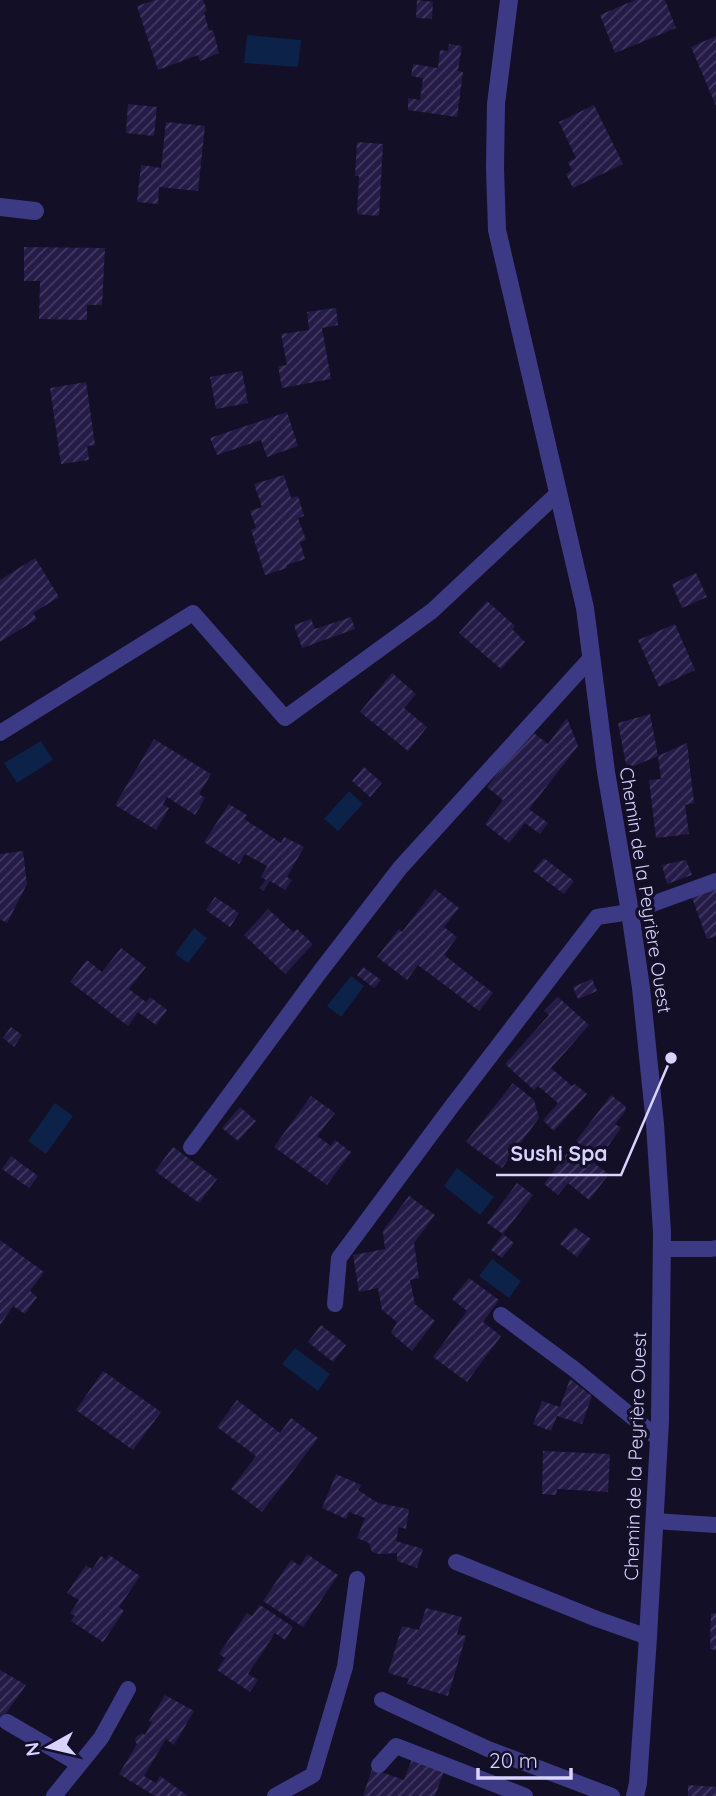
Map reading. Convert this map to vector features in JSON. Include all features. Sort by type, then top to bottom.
[{"type":"street","name":"Chemin de la Peyrière Ouest","points":[[509,0],[496,104],[497,230],[585,608],[606,772],[641,988],[655,1124],[662,1249],[659,1439],[648,1637],[635,1796]]},
{"type":"street","points":[[0,207],[35,211]]},
{"type":"lane","points":[[0,733],[192,613],[285,718],[432,611],[558,493]]},
{"type":"lane","points":[[191,1147],[400,867],[591,658]]},
{"type":"lane","points":[[335,1304],[339,1258],[597,917],[630,912],[716,881]]},
{"type":"lane","points":[[662,1249],[716,1248]]},
{"type":"lane","points":[[501,1315],[574,1369],[659,1439]]},
{"type":"lane","points":[[654,1521],[716,1525]]},
{"type":"lane","points":[[456,1562],[648,1637]]},
{"type":"lane","points":[[275,1796],[313,1775],[345,1667],[357,1579]]},
{"type":"lane","points":[[54,1796],[101,1738],[128,1689]]},
{"type":"lane","points":[[382,1700],[488,1749],[612,1796]]},
{"type":"lane","points":[[7,1722],[79,1765]]},
{"type":"lane","points":[[379,1765],[396,1746],[525,1796]]},
{"type":"water","points":[[247,35],[301,40],[298,67],[244,63]]},
{"type":"water","points":[[41,741],[53,760],[17,783],[4,763]]},
{"type":"water","points":[[349,791],[363,804],[338,831],[324,819]]},
{"type":"water","points":[[194,928],[207,938],[188,963],[175,954]]},
{"type":"water","points":[[351,976],[364,986],[341,1017],[327,1006]]},
{"type":"water","points":[[55,1103],[73,1116],[46,1154],[28,1141]]},
{"type":"water","points":[[457,1168],[494,1197],[480,1215],[444,1186]]},
{"type":"water","points":[[492,1259],[521,1281],[509,1298],[479,1276]]},
{"type":"water","points":[[295,1348],[330,1374],[318,1391],[282,1364]]},
{"type":"building","points":[[155,0],[203,0],[209,31],[213,30],[219,53],[200,61],[198,55],[158,70],[137,6]]},
{"type":"building","points":[[417,0],[433,2],[432,19],[416,18]]},
{"type":"building","points":[[635,0],[665,0],[676,28],[615,53],[600,15]]},
{"type":"building","points":[[716,36],[716,106],[691,47]]},
{"type":"building","points":[[449,44],[462,46],[458,71],[463,72],[457,117],[408,110],[408,98],[420,100],[423,78],[411,76],[413,64],[438,68],[440,50],[448,51]]},
{"type":"building","points":[[128,104],[157,107],[154,136],[126,133]]},
{"type":"building","points":[[594,105],[623,164],[573,188],[566,174],[572,170],[568,162],[576,158],[559,122]]},
{"type":"building","points":[[166,122],[205,126],[198,191],[159,187],[158,204],[137,202],[141,165],[161,168]]},
{"type":"building","points":[[357,142],[383,144],[379,216],[357,214]]},
{"type":"building","points":[[24,247],[105,248],[102,305],[87,305],[87,320],[39,319],[40,281],[24,281]]},
{"type":"building","points":[[336,308],[338,325],[322,328],[331,379],[282,388],[278,366],[287,365],[281,334],[309,330],[307,312]]},
{"type":"building","points":[[242,371],[248,403],[216,409],[210,377]]},
{"type":"building","points":[[86,382],[95,445],[87,446],[89,460],[61,464],[50,388]]},
{"type":"building","points":[[287,412],[298,446],[267,457],[261,440],[217,455],[210,438]]},
{"type":"building","points":[[284,475],[291,498],[298,496],[304,516],[298,518],[306,540],[300,542],[305,559],[265,575],[251,530],[256,528],[250,511],[262,507],[254,484]]},
{"type":"building","points":[[35,558],[59,597],[33,613],[37,619],[0,642],[0,580]]},
{"type":"building","points":[[696,573],[707,597],[682,608],[672,584]]},
{"type":"building","points":[[487,601],[515,626],[512,629],[525,642],[501,669],[459,633]]},
{"type":"building","points":[[351,617],[355,629],[302,648],[294,625],[311,619],[315,629]]},
{"type":"building","points":[[675,624],[695,670],[659,687],[638,640]]},
{"type":"building","points":[[392,673],[416,694],[404,708],[427,727],[408,751],[360,712]]},
{"type":"building","points":[[650,714],[658,756],[627,769],[618,723]]},
{"type":"building","points":[[567,718],[578,746],[529,809],[548,823],[540,834],[525,823],[509,843],[485,824],[503,800],[487,787],[531,731],[548,744]]},
{"type":"building","points":[[154,739],[211,774],[199,794],[205,798],[195,815],[167,797],[163,804],[169,808],[156,830],[115,805]]},
{"type":"building","points":[[687,743],[694,803],[685,805],[689,834],[656,838],[649,780],[661,779],[658,756]]},
{"type":"building","points":[[364,767],[382,783],[370,797],[352,781]]},
{"type":"building","points":[[229,804],[247,815],[244,819],[281,843],[284,837],[304,847],[287,877],[292,880],[285,890],[270,881],[263,891],[259,888],[266,880],[261,877],[267,866],[245,854],[239,864],[204,842]]},
{"type":"building","points":[[23,851],[27,884],[7,923],[0,919],[0,854]]},
{"type":"building","points":[[544,858],[574,881],[564,894],[533,871]]},
{"type":"building","points":[[686,860],[692,875],[667,884],[662,865]]},
{"type":"building","points":[[435,889],[459,908],[444,927],[457,937],[444,955],[493,993],[479,1011],[418,965],[407,980],[377,957],[399,929],[402,932]]},
{"type":"building","points":[[716,889],[716,936],[707,939],[692,898]]},
{"type":"building","points":[[215,897],[239,913],[230,927],[206,910]]},
{"type":"building","points":[[268,909],[293,932],[297,929],[313,944],[285,974],[244,935]]},
{"type":"building","points":[[121,948],[146,967],[129,989],[146,1002],[150,997],[167,1010],[156,1025],[138,1012],[128,1026],[70,982],[87,960],[102,972]]},
{"type":"building","points":[[363,967],[381,980],[374,988],[357,975]]},
{"type":"building","points":[[592,979],[597,991],[578,999],[573,987]]},
{"type":"building","points":[[558,997],[589,1025],[551,1068],[572,1086],[575,1084],[587,1094],[554,1131],[543,1120],[558,1103],[538,1086],[534,1090],[505,1064],[549,1015],[544,1011]]},
{"type":"building","points":[[11,1027],[22,1035],[14,1047],[3,1038]]},
{"type":"building","points":[[513,1083],[534,1100],[539,1118],[502,1168],[466,1142]]},
{"type":"building","points":[[611,1095],[625,1106],[626,1110],[615,1124],[621,1128],[595,1164],[609,1174],[589,1200],[568,1183],[558,1195],[544,1184]]},
{"type":"building","points":[[311,1096],[335,1113],[317,1136],[331,1146],[335,1140],[351,1152],[327,1185],[274,1147]]},
{"type":"building","points":[[240,1107],[256,1121],[238,1141],[222,1128]]},
{"type":"building","points":[[173,1147],[217,1179],[199,1203],[155,1171]]},
{"type":"building","points":[[11,1156],[38,1176],[29,1188],[2,1169]]},
{"type":"building","points":[[517,1183],[533,1195],[503,1234],[487,1223]]},
{"type":"building","points":[[409,1196],[435,1215],[414,1243],[419,1278],[410,1280],[415,1304],[435,1321],[412,1351],[391,1333],[397,1322],[382,1310],[378,1288],[359,1292],[353,1255],[385,1249],[383,1231]]},
{"type":"building","points":[[574,1227],[591,1239],[577,1257],[560,1244]]},
{"type":"building","points":[[503,1234],[514,1243],[502,1258],[491,1250]]},
{"type":"building","points":[[0,1240],[44,1272],[30,1291],[37,1297],[25,1314],[13,1306],[0,1325]]},
{"type":"building","points":[[469,1278],[499,1300],[483,1322],[501,1336],[467,1382],[433,1357],[467,1311],[452,1299]]},
{"type":"building","points":[[321,1325],[346,1345],[333,1362],[308,1342]]},
{"type":"building","points":[[103,1371],[161,1412],[133,1450],[76,1410]]},
{"type":"building","points":[[570,1379],[592,1396],[582,1424],[557,1416],[551,1431],[533,1424],[542,1401],[560,1407]]},
{"type":"building","points":[[237,1400],[280,1433],[291,1418],[318,1438],[262,1512],[231,1489],[256,1456],[217,1427]]},
{"type":"building","points":[[543,1451],[610,1454],[608,1492],[557,1489],[556,1495],[542,1494]]},
{"type":"building","points":[[336,1474],[361,1485],[358,1490],[378,1503],[409,1509],[406,1529],[399,1527],[396,1541],[423,1549],[417,1568],[397,1561],[397,1553],[372,1552],[369,1543],[357,1538],[365,1518],[349,1512],[346,1519],[322,1508]]},
{"type":"building","points":[[307,1554],[338,1575],[303,1627],[263,1601],[291,1560],[300,1566]]},
{"type":"building","points":[[109,1555],[140,1576],[119,1607],[124,1611],[103,1642],[71,1621],[75,1616],[70,1613],[79,1600],[67,1593],[86,1565],[92,1569],[101,1556],[106,1560]]},
{"type":"building","points":[[260,1605],[293,1627],[285,1640],[275,1633],[248,1674],[258,1680],[250,1692],[217,1670],[225,1658],[219,1654],[247,1613],[252,1616]]},
{"type":"building","points":[[426,1608],[462,1617],[457,1634],[466,1636],[448,1696],[407,1684],[409,1679],[388,1673],[402,1626],[419,1630]]},
{"type":"building","points":[[711,1613],[716,1613],[716,1650],[710,1649]]},
{"type":"building","points":[[0,1670],[26,1685],[0,1722]]},
{"type":"building","points":[[165,1695],[194,1711],[174,1745],[166,1739],[144,1776],[156,1783],[160,1776],[188,1796],[155,1796],[119,1774],[137,1744],[136,1737],[142,1733],[145,1735],[152,1722],[149,1721]]},
{"type":"building","points":[[412,1759],[444,1771],[435,1796],[363,1796],[372,1769],[404,1780]]},
{"type":"building","points":[[688,1785],[716,1787],[716,1796],[688,1796]]},
{"type":"place","name":"Sushi Spa","points":[[671,1058]]}]
